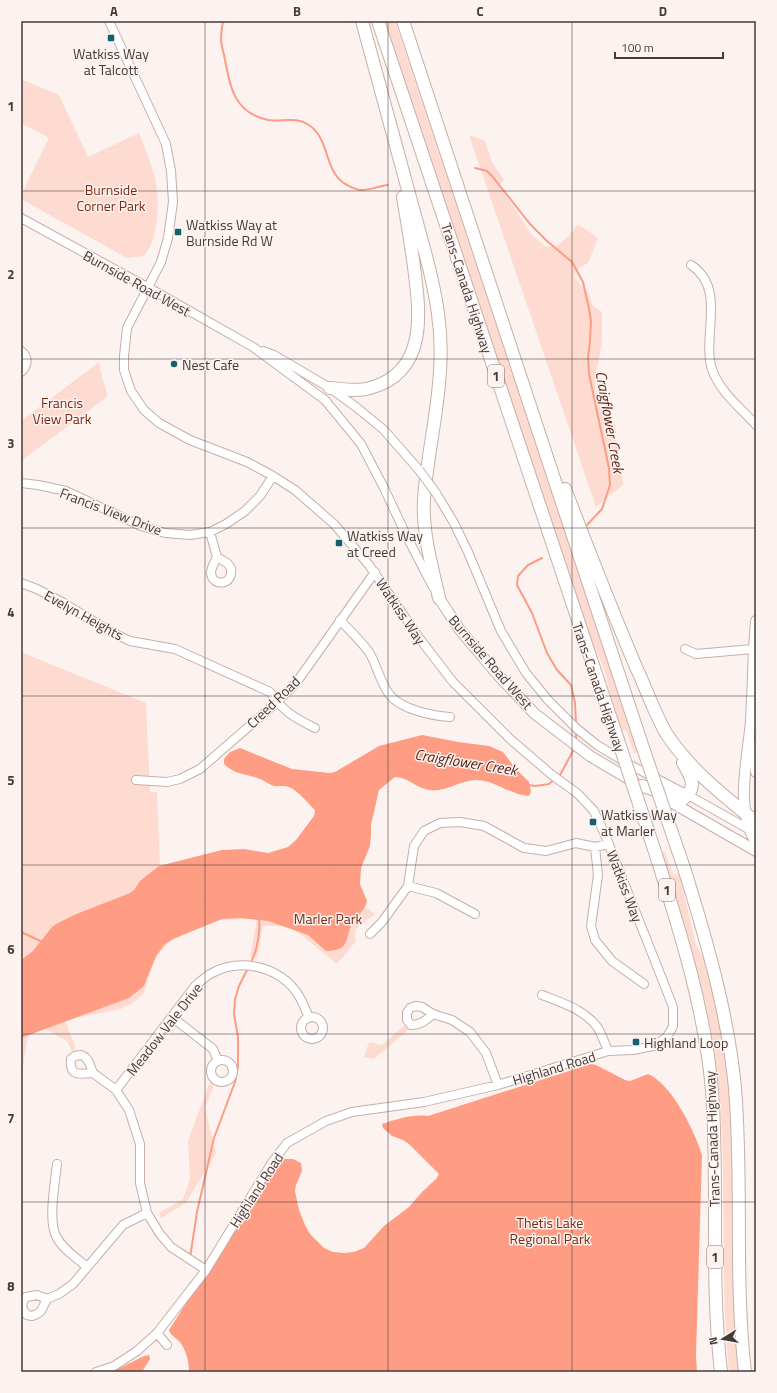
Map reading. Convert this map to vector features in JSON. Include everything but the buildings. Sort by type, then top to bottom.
[{"type":"highway","points":[[362,21],[428,262],[438,314],[440,375],[438,401],[424,500],[426,542],[439,598]]},
{"type":"highway","name":"Trans-Canada Highway","points":[[378,21],[656,854],[678,925],[696,994],[710,1071],[714,1135],[716,1296],[721,1372]]},
{"type":"highway","name":"Trans-Canada Highway","points":[[403,21],[534,416],[547,460],[685,871],[712,962],[731,1049],[737,1126],[739,1281],[745,1372]]},
{"type":"highway","points":[[330,388],[355,390],[369,389],[381,384],[400,371],[408,359],[416,341],[418,320],[417,291],[409,232],[390,124]]},
{"type":"highway","points":[[534,416],[555,464],[618,624],[666,733],[691,776],[692,788],[688,795],[682,800],[672,798],[654,789],[642,786]]},
{"type":"highway","points":[[666,733],[703,778],[745,813],[754,829]]},
{"type":"main road","name":"Burnside Road West","points":[[439,598],[460,630],[498,675],[535,714],[586,753],[756,851]]},
{"type":"main road","points":[[745,813],[744,782],[751,720],[753,649],[756,622]]},
{"type":"main road","points":[[751,720],[756,772]]},
{"type":"main road","points":[[754,829],[756,843]]},
{"type":"street","name":"Watkiss Way","points":[[108,21],[166,144],[172,171],[174,202],[164,252],[148,288],[127,328],[124,356],[126,376],[131,391],[138,402],[158,424],[174,433],[204,446],[247,462],[273,476],[295,490],[334,524],[374,572],[420,639],[453,682],[509,738],[577,793],[594,811],[609,844],[673,1007],[674,1017],[670,1032],[662,1041],[645,1048],[608,1051]]},
{"type":"street","name":"Burnside Road West","points":[[21,218],[253,347],[325,400],[361,444],[439,598]]},
{"type":"street","points":[[691,265],[706,280],[712,305],[709,351],[713,372],[728,397],[756,425]]},
{"type":"street","name":"Burnside Road West","points":[[253,347],[274,355],[330,388],[356,407],[384,430],[419,470],[436,493],[454,523],[468,552],[501,631],[526,673],[563,716],[597,744],[632,766],[754,829]]},
{"type":"street","points":[[21,351],[26,357],[27,361],[25,368],[21,372]]},
{"type":"street","name":"Francis View Drive","points":[[21,483],[66,491],[141,526],[165,533],[190,535],[210,532],[226,524],[245,511],[260,496],[273,476]]},
{"type":"street","points":[[210,532],[217,557]]},
{"type":"street","name":"Creed Road","points":[[136,780],[167,782],[191,775],[200,769],[277,702],[296,683],[374,572]]},
{"type":"street","name":"Evelyn Heights","points":[[21,583],[37,589],[62,602],[111,632],[130,641],[175,649],[270,692],[277,702],[290,715],[314,728]]},
{"type":"street","points":[[340,620],[369,652],[388,693],[395,702],[408,708],[442,717],[450,717]]},
{"type":"street","points":[[686,649],[696,654],[753,649]]},
{"type":"street","points":[[370,934],[382,922],[408,886],[414,846],[424,831],[440,823],[460,822],[484,826],[524,848],[546,851],[576,842],[594,848],[609,844]]},
{"type":"street","points":[[594,848],[598,876],[591,926],[595,940],[612,961],[644,984]]},
{"type":"street","points":[[408,886],[436,893],[475,914]]},
{"type":"street","name":"Meadow Vale Drive","points":[[116,1090],[195,986],[203,979],[220,969],[238,965],[247,965],[267,969],[285,980],[299,995],[308,1018]]},
{"type":"street","points":[[542,995],[573,1008],[588,1017],[599,1030],[608,1051]]},
{"type":"street","points":[[433,1014],[452,1020],[470,1032],[486,1053],[498,1085]]},
{"type":"street","points":[[172,1017],[213,1049],[218,1061]]},
{"type":"street","name":"Highland Road","points":[[96,1372],[114,1366],[138,1352],[157,1332],[206,1270],[271,1164],[287,1143],[326,1121],[352,1112],[424,1102],[498,1085],[608,1051]]},
{"type":"street","points":[[92,1073],[116,1090],[129,1110],[140,1144],[140,1183],[147,1213],[160,1234],[171,1246],[206,1270]]},
{"type":"street","points":[[56,1164],[52,1220],[56,1236],[68,1251],[87,1267]]},
{"type":"street","points":[[47,1299],[59,1294],[73,1284],[122,1225],[147,1213]]},
{"type":"street","points":[[157,1332],[167,1345]]},
{"type":"green space","points":[[384,21],[395,21],[638,752],[634,753],[626,730],[621,731],[606,675],[592,644]]},
{"type":"green space","name":"Burnside Corner Park","points":[[21,79],[59,95],[88,157],[139,133],[153,171],[158,198],[154,234],[151,244],[144,256],[127,258],[21,199],[21,195],[49,138],[21,123]]},
{"type":"green space","points":[[469,135],[485,141],[492,162],[504,180],[499,185],[531,234],[546,247],[557,246],[569,236],[578,224],[598,238],[588,263],[579,268],[574,276],[580,285],[588,292],[592,305],[602,312],[602,343],[595,378],[595,392],[599,404],[615,425],[615,436],[619,453],[619,464],[622,470],[623,485],[596,507]]},
{"type":"green space","name":"Francis View Park","points":[[99,362],[108,396],[21,461],[21,421]]},
{"type":"green space","name":"Marler Park","points":[[21,652],[146,703],[150,792],[157,792],[162,914],[325,879],[375,914],[360,924],[356,931],[356,941],[337,964],[290,926],[263,926],[257,958],[250,957],[257,919],[213,920],[169,942],[157,956],[151,969],[144,993],[133,1003],[121,1009],[65,1020],[76,1049],[72,1051],[67,1041],[42,1027],[29,1030],[21,1078]]},
{"type":"green space","name":"Marler Park","points":[[422,735],[489,746],[503,752],[515,768],[529,782],[531,792],[529,796],[515,793],[490,782],[476,780],[464,782],[441,790],[429,790],[400,777],[395,777],[379,790],[371,825],[370,846],[361,868],[360,884],[367,901],[363,910],[353,922],[344,946],[340,949],[326,951],[308,935],[268,921],[241,918],[222,919],[173,939],[165,944],[156,956],[144,986],[129,998],[21,1038],[21,960],[33,951],[52,927],[74,915],[130,893],[140,881],[159,866],[222,850],[244,849],[268,853],[288,847],[296,840],[314,816],[315,810],[289,787],[274,786],[255,777],[233,771],[228,768],[224,764],[224,759],[230,752],[240,748],[292,769],[330,773],[335,772],[379,746]]},
{"type":"green space","points":[[665,852],[673,875],[679,873],[696,945],[705,960],[710,977],[724,1046],[730,1090],[735,1325],[739,1372],[729,1372],[726,1335],[724,1298],[723,1152],[718,1078],[714,1049],[696,964],[661,853]]},
{"type":"green space","points":[[405,1025],[409,1029],[374,1059],[364,1057],[369,1042],[382,1045]]},
{"type":"green space","name":"Thetis Lake Regional Park","points":[[591,1064],[596,1065],[625,1080],[630,1081],[648,1074],[657,1079],[674,1098],[699,1145],[702,1155],[696,1355],[697,1372],[189,1372],[188,1360],[184,1348],[169,1330],[278,1159],[293,1159],[301,1163],[302,1171],[295,1191],[299,1210],[310,1234],[324,1248],[333,1252],[354,1252],[364,1248],[384,1226],[409,1207],[439,1174],[409,1144],[392,1136],[383,1128],[382,1124],[410,1116],[428,1116]]},
{"type":"green space","points":[[210,1081],[214,1085],[205,1108],[216,1153],[186,1203],[161,1218],[159,1213],[183,1199],[190,1179],[188,1141]]},
{"type":"green space","points":[[149,1355],[150,1359],[142,1372],[112,1372],[144,1356]]},
{"type":"waterway","name":"Craigflower Creek","points":[[223,21],[221,42],[229,80],[236,98],[248,112],[257,117],[268,120],[294,120],[304,122],[309,125],[316,131],[321,139],[334,172],[339,179],[347,185],[361,190],[388,185]]},
{"type":"waterway","name":"Craigflower Creek","points":[[475,168],[487,171],[492,176],[530,224],[547,241],[572,262],[583,282],[591,321],[588,357],[589,374],[609,468],[610,485],[602,509],[586,526]]},
{"type":"waterway","name":"Craigflower Creek","points":[[542,558],[528,565],[518,576],[517,585],[532,613],[547,653],[557,670],[571,685],[575,703],[576,723]]},
{"type":"waterway","name":"Craigflower Creek","points":[[576,731],[576,741]]},
{"type":"waterway","name":"Craigflower Creek","points":[[559,777],[574,749]]},
{"type":"waterway","name":"Craigflower Creek","points":[[21,1014],[61,1006],[89,989],[103,976],[137,930],[155,915],[171,907],[192,901],[216,897],[233,896],[289,899],[315,892],[334,870],[345,852],[355,827],[359,804],[367,782],[383,767],[392,764],[406,763],[437,770],[484,773],[512,782],[535,786],[549,784],[555,779]]},
{"type":"waterway","points":[[250,964],[257,946],[259,932],[258,913],[253,898]]},
{"type":"waterway","points":[[255,905],[295,908],[307,914],[315,934]]},
{"type":"waterway","points":[[21,932],[45,943],[68,942],[134,933]]},
{"type":"waterway","points":[[190,1258],[197,1212],[214,1138],[235,1082],[238,1066],[238,1037],[234,1014],[235,999],[239,986],[248,968]]},
{"type":"place","name":"Watkiss Way at Talcott","points":[[111,38]]},
{"type":"place","name":"Watkiss Way at Burnside Rd W","points":[[178,232]]},
{"type":"place","name":"Nest Cafe","points":[[174,364]]},
{"type":"place","name":"Watkiss Way at Creed","points":[[339,543]]},
{"type":"place","name":"Watkiss Way at Marler","points":[[593,822]]},
{"type":"place","name":"Highland Loop","points":[[636,1042]]}]
